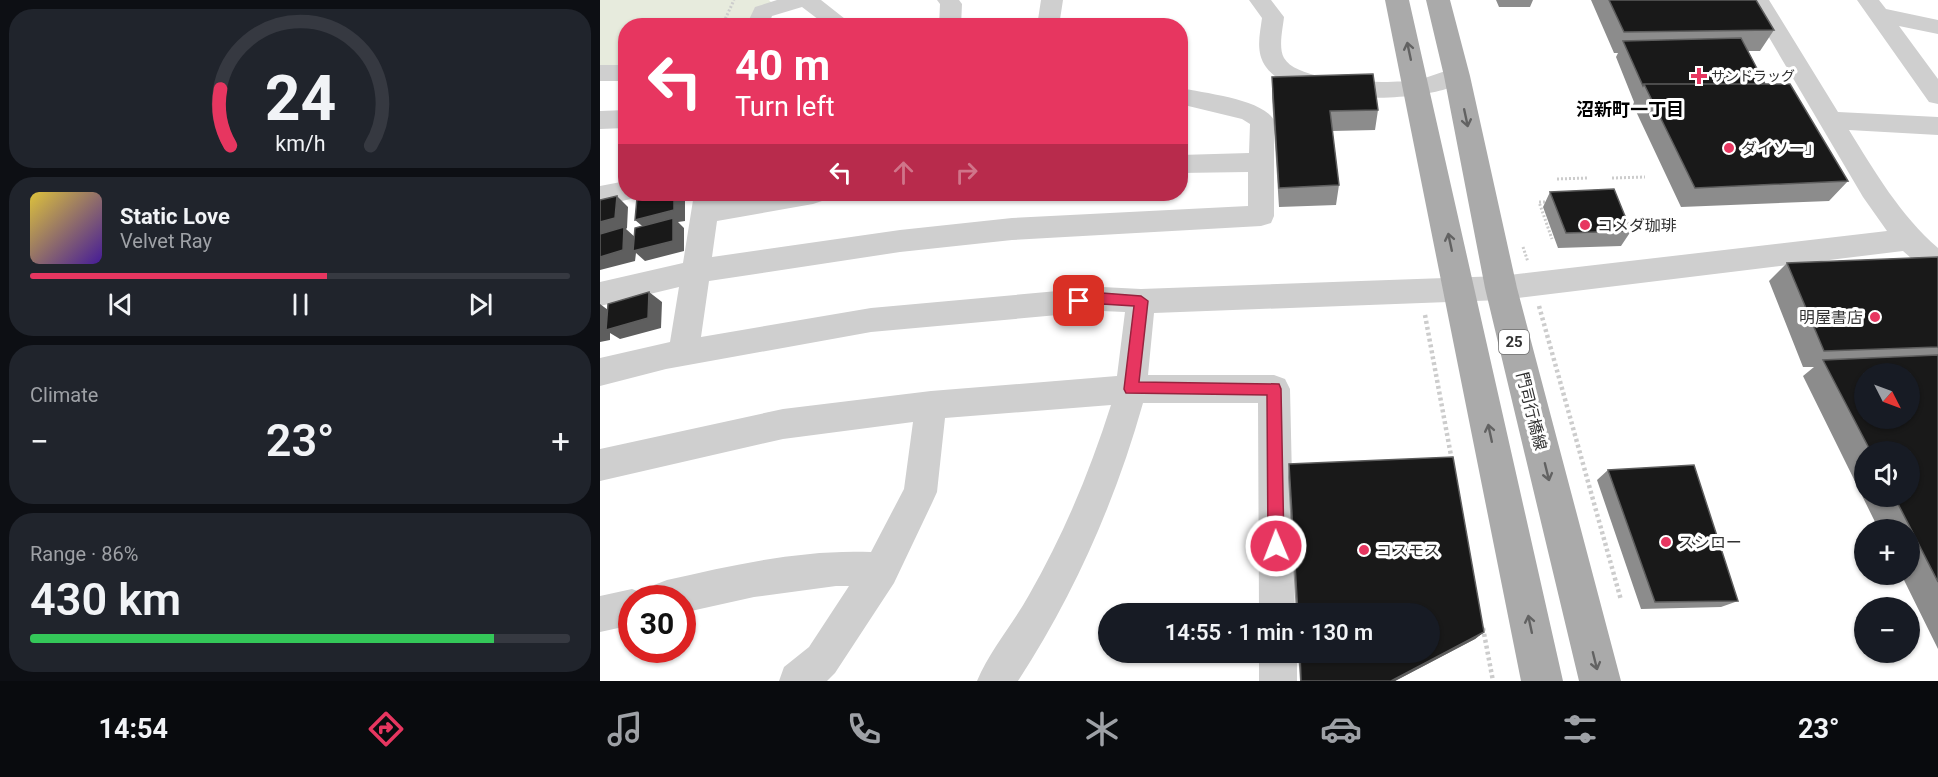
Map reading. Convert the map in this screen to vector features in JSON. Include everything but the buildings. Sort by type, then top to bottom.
[{"type":"main road","points":[[1397,0],[1542,681]]},
{"type":"main road","name":"門司行橋線","points":[[1438,0],[1457,76],[1500,288],[1600,681]]},
{"type":"street","points":[[760,18],[763,12],[799,0]]},
{"type":"street","points":[[807,0],[832,18]]},
{"type":"street","points":[[948,0],[951,4],[950,18]]},
{"type":"street","points":[[1049,18],[1052,0]]},
{"type":"street","points":[[1260,0],[1273,17],[1271,47],[1274,62],[1286,74],[1316,83],[1384,89],[1417,88],[1457,76]]},
{"type":"street","points":[[1758,0],[1872,190],[1909,239],[1938,265]]},
{"type":"street","points":[[1874,7],[1938,27]]},
{"type":"street","points":[[1874,7],[1938,96]]},
{"type":"street","points":[[600,73],[618,73]]},
{"type":"street","points":[[600,294],[696,271],[900,241],[1001,230],[1262,216],[1262,120],[1250,112],[1188,98]]},
{"type":"street","points":[[600,120],[618,119]]},
{"type":"street","points":[[1830,120],[1938,126]]},
{"type":"street","points":[[1188,164],[1261,162]]},
{"type":"street","points":[[600,196],[618,193]]},
{"type":"street","points":[[684,352],[706,203],[730,201]]},
{"type":"street","points":[[600,372],[684,352],[871,320],[1102,299],[1141,301],[1500,288],[1909,239]]},
{"type":"street","points":[[996,681],[1026,638],[1065,568],[1114,450],[1131,389],[1141,301]]},
{"type":"street","points":[[600,465],[665,448],[783,424],[931,405],[1131,389],[1274,389],[1277,603]]},
{"type":"street","points":[[798,681],[822,660],[881,570],[920,492],[931,405]]},
{"type":"street","points":[[696,592],[754,579],[836,568],[881,570]]},
{"type":"street","points":[[600,614],[618,610]]},
{"type":"street","points":[[1278,663],[1278,681]]},
{"type":"path","points":[[726,18],[734,0]]},
{"type":"path","points":[[1612,178],[1645,177]]},
{"type":"path","points":[[1557,179],[1588,178]]},
{"type":"path","points":[[1551,202],[1539,202],[1552,239]]},
{"type":"path","points":[[1536,297],[1622,600]]},
{"type":"path","points":[[1424,311],[1453,470]]},
{"type":"path","points":[[1481,616],[1493,681]]},
{"type":"shaded area","points":[[600,0],[769,0],[772,3],[756,18],[618,18],[618,70],[600,70]]},
{"type":"place","name":"サンドラッグ","points":[[1699,76]]},
{"type":"place","name":"ダイソー」","points":[[1729,148]]},
{"type":"place","name":"コメダ珈琲","points":[[1585,225]]},
{"type":"place","name":"明屋書店","points":[[1875,317]]},
{"type":"place","name":"スシロー","points":[[1666,542]]},
{"type":"place","name":"コスモス","points":[[1364,550]]},
{"type":"district","name":"沼新町一丁目","points":[[1630,110]]},
{"type":"route","points":[[1079,301],[1102,299],[1141,301],[1131,389],[1274,389],[1276,546]]}]
